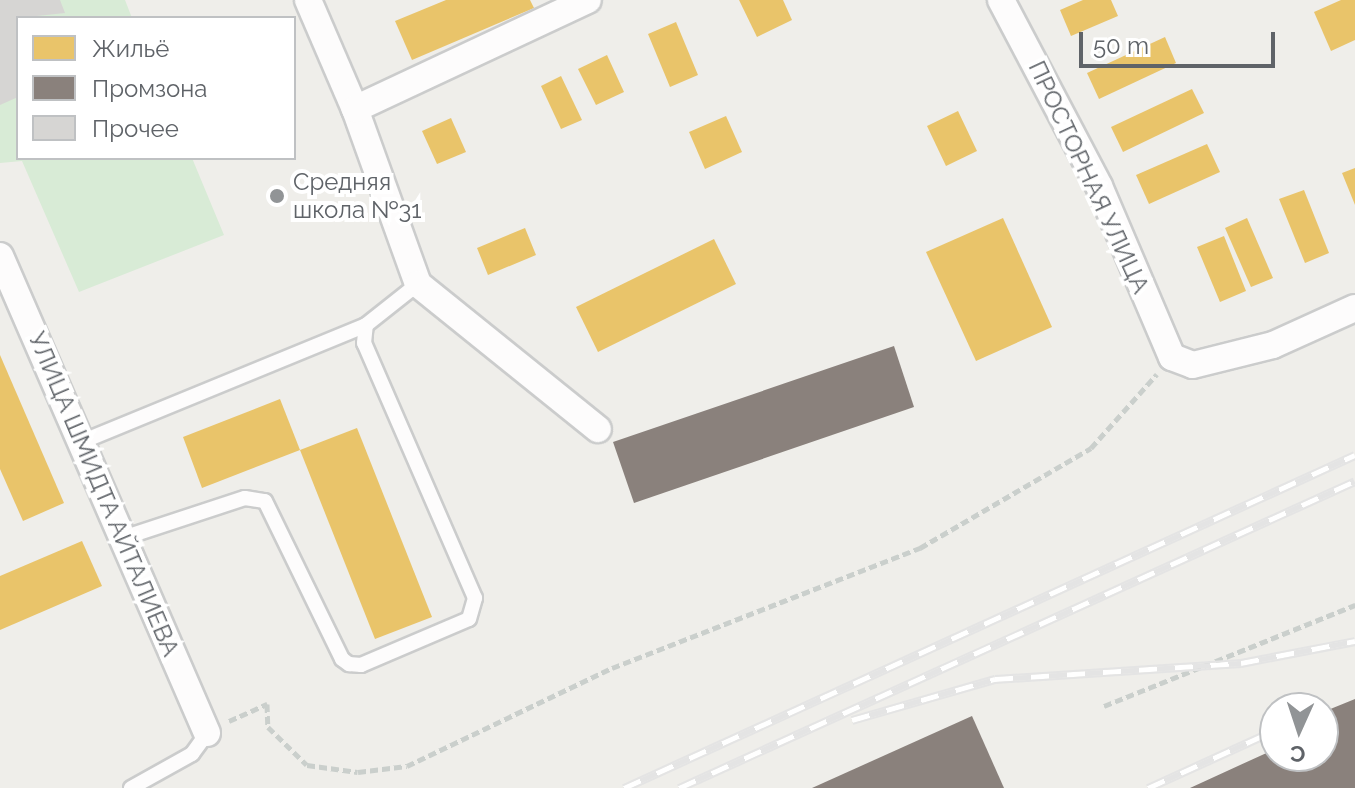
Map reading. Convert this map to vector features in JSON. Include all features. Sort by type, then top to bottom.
[{"type":"street","points":[[308,0],[355,109],[418,284],[598,429]]},
{"type":"street","points":[[355,109],[588,0]]},
{"type":"street","name":"ПРОСТОРНАЯ УЛИЦА","points":[[1001,0],[1099,186],[1172,357]]},
{"type":"street","name":"УЛИЦА ШМИДТА АЙТАЛИЕВА","points":[[0,256],[207,733]]},
{"type":"street","points":[[1172,357],[1193,365],[1273,345],[1355,308]]},
{"type":"lane","points":[[81,442],[366,325],[418,284]]},
{"type":"lane","points":[[123,538],[245,498],[265,501],[342,659],[349,664],[361,665],[469,619],[475,598],[364,343],[366,325]]},
{"type":"lane","points":[[131,788],[192,754],[207,733]]},
{"type":"path","points":[[207,733],[267,704],[268,727],[307,765],[358,772],[407,766],[612,668],[920,548],[1091,448],[1172,357]]},
{"type":"path","points":[[1104,706],[1355,605]]},
{"type":"green space","points":[[0,0],[125,0],[131,16],[16,16],[16,160],[193,160],[224,235],[79,292],[22,161],[0,163]]},
{"type":"building: Жильё","points":[[446,0],[530,0],[534,8],[412,60],[395,21]]},
{"type":"building: Жильё","points":[[739,0],[783,0],[792,20],[757,37]]},
{"type":"building: Жильё","points":[[1083,0],[1111,0],[1118,16],[1071,36],[1060,10]]},
{"type":"building: Жильё","points":[[1341,0],[1355,0],[1355,40],[1331,51],[1314,12]]},
{"type":"building: Жильё","points":[[676,22],[698,75],[670,87],[648,34]]},
{"type":"building: Жильё","points":[[1165,37],[1176,63],[1099,99],[1087,73]]},
{"type":"building: Жильё","points":[[607,55],[624,92],[596,105],[578,69]]},
{"type":"building: Жильё","points":[[561,76],[582,120],[561,129],[541,86]]},
{"type":"building: Жильё","points":[[1192,89],[1204,113],[1123,152],[1111,127]]},
{"type":"building: Жильё","points":[[958,111],[977,151],[946,166],[927,126]]},
{"type":"building: Жильё","points":[[726,116],[742,152],[705,169],[689,132]]},
{"type":"building: Жильё","points":[[451,118],[466,152],[437,164],[422,131]]},
{"type":"building: Жильё","points":[[1207,144],[1220,172],[1149,204],[1136,175]]},
{"type":"building: Жильё","points":[[1355,168],[1355,205],[1342,173]]},
{"type":"building: Жильё","points":[[1304,190],[1329,253],[1305,263],[1279,199]]},
{"type":"building: Жильё","points":[[1003,218],[1052,327],[976,361],[926,252]]},
{"type":"building: Жильё","points":[[1247,218],[1273,278],[1251,287],[1225,228]]},
{"type":"building: Жильё","points":[[525,228],[536,255],[488,275],[477,248]]},
{"type":"building: Жильё","points":[[1224,236],[1246,291],[1220,302],[1197,247]]},
{"type":"building: Жильё","points":[[714,239],[736,284],[598,352],[576,307]]},
{"type":"building: Жильё","points":[[0,355],[64,503],[23,521],[0,469]]},
{"type":"building: Жильё","points":[[280,399],[300,450],[202,488],[183,437]]},
{"type":"building: Жильё","points":[[357,428],[432,617],[375,639],[300,450]]},
{"type":"building: Жильё","points":[[82,541],[102,586],[0,630],[0,576]]},
{"type":"building: Промзона","points":[[894,346],[914,407],[634,503],[613,442]]},
{"type":"building: Промзона","points":[[1355,699],[1355,788],[1190,788],[1259,756],[1259,772],[1339,772],[1339,706]]},
{"type":"building: Промзона","points":[[972,716],[1004,788],[812,788]]},
{"type":"building: Прочее","points":[[0,0],[60,0],[65,13],[16,16],[16,98],[0,105]]},
{"type":"railway","points":[[624,788],[1355,455]]},
{"type":"railway","points":[[679,788],[1355,481]]},
{"type":"railway","points":[[852,720],[995,679],[1241,663],[1355,641]]},
{"type":"railway","points":[[1148,788],[1259,737]]},
{"type":"place","name":"Средняя школа №31","points":[[277,196]]}]
